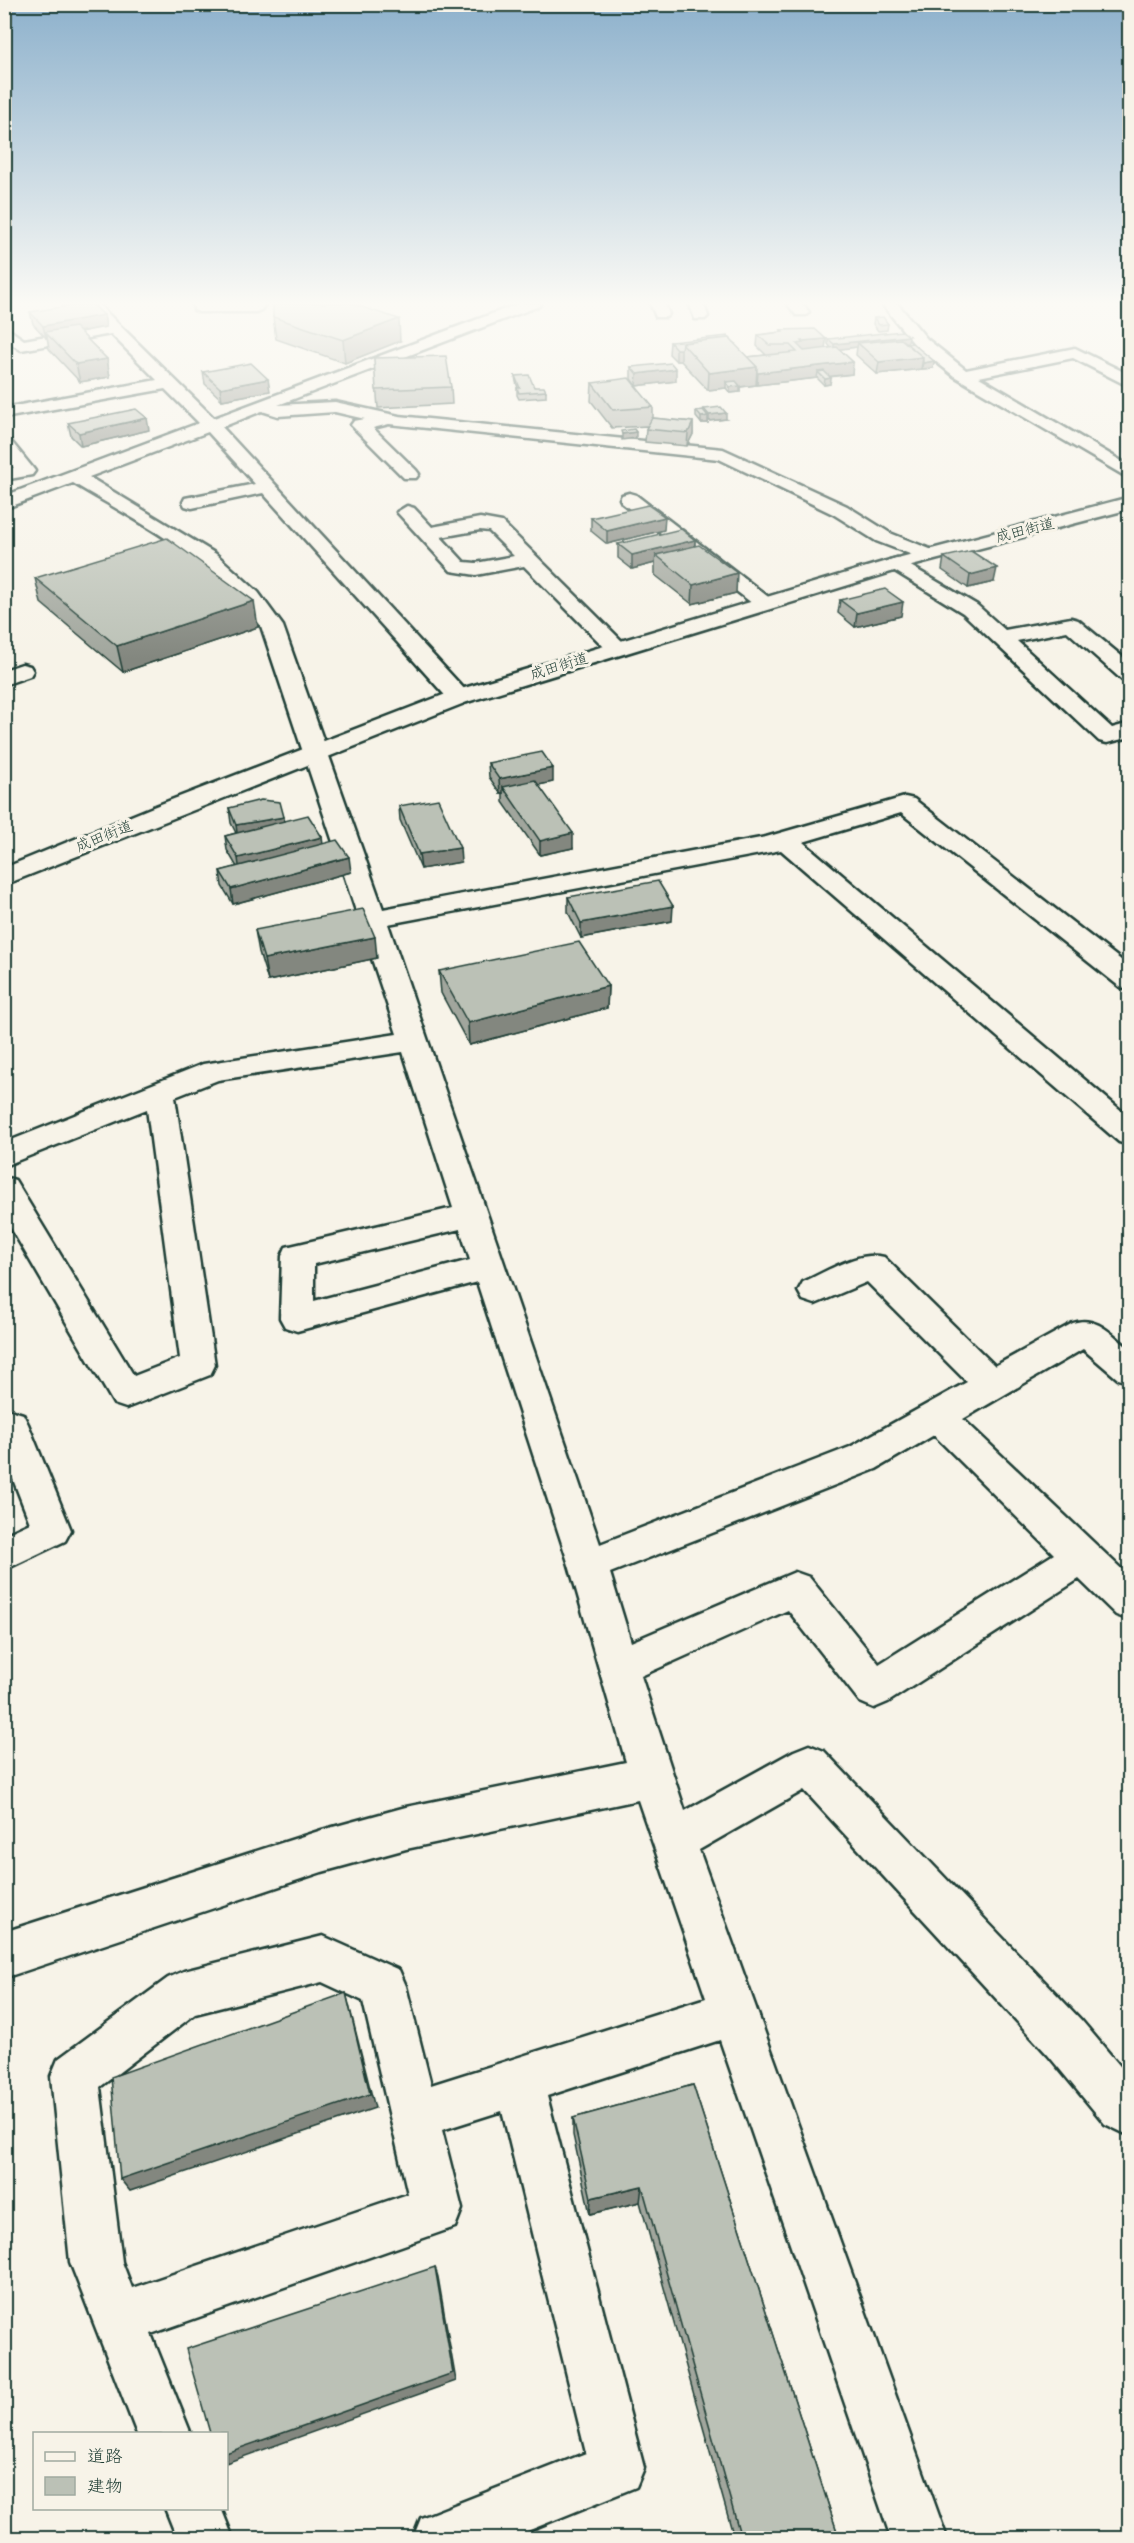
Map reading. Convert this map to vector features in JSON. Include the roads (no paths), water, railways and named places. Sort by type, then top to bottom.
[{"type":"main road","points":[[208,422],[459,697]]},
{"type":"main road","points":[[4,503],[216,422]]},
{"type":"main road","points":[[378,422],[360,425],[410,474]]},
{"type":"main road","points":[[417,422],[723,454],[830,504],[883,537],[928,555]]},
{"type":"main road","points":[[557,422],[569,438]]},
{"type":"main road","points":[[1042,422],[1130,474]]},
{"type":"main road","points":[[4,444],[26,471],[4,475]]},
{"type":"main road","points":[[76,477],[194,549],[249,594],[272,626],[373,919],[588,1565],[651,1777],[919,2538]]},
{"type":"main road","points":[[192,502],[267,487]]},
{"type":"main road","points":[[628,499],[693,547],[720,573],[764,603]]},
{"type":"main road","name":"成田街道","points":[[4,877],[459,697],[928,555],[1130,503]]},
{"type":"main road","points":[[407,512],[458,567],[467,570],[528,559]]},
{"type":"main road","points":[[428,534],[489,524],[495,526],[618,648]]},
{"type":"main road","points":[[897,564],[970,609],[1107,736],[1130,730]]},
{"type":"main road","points":[[1002,637],[1071,624],[1130,675]]},
{"type":"main road","points":[[373,919],[786,840],[905,804],[1130,981]]},
{"type":"main road","points":[[786,840],[1130,1135]]},
{"type":"main road","points":[[4,1155],[213,1071],[414,1041]]},
{"type":"main road","points":[[4,1188],[126,1394],[198,1365],[160,1093]]},
{"type":"main road","points":[[472,1215],[298,1257],[297,1318],[489,1267]]},
{"type":"main road","points":[[815,1291],[872,1266],[992,1385]]},
{"type":"main road","points":[[588,1565],[863,1458],[1085,1332],[1130,1369]]},
{"type":"main road","points":[[937,1416],[1130,1604]]},
{"type":"main road","points":[[4,1426],[10,1424],[52,1530],[4,1554]]},
{"type":"main road","points":[[618,1667],[795,1589],[874,1689],[1082,1557]]},
{"type":"main road","points":[[675,1840],[809,1765],[1065,2038],[1122,2107],[1130,2112]]},
{"type":"main road","points":[[4,1955],[322,1851],[406,1828],[651,1777]]},
{"type":"main road","points":[[118,2319],[437,2209],[383,1986],[323,1959],[184,1994],[75,2076],[96,2262],[118,2319],[164,2432]]},
{"type":"main road","points":[[414,2115],[735,2012]]},
{"type":"main road","points":[[441,2538],[617,2468],[519,2081]]},
{"type":"main road","points":[[194,2510],[205,2538]]}]
